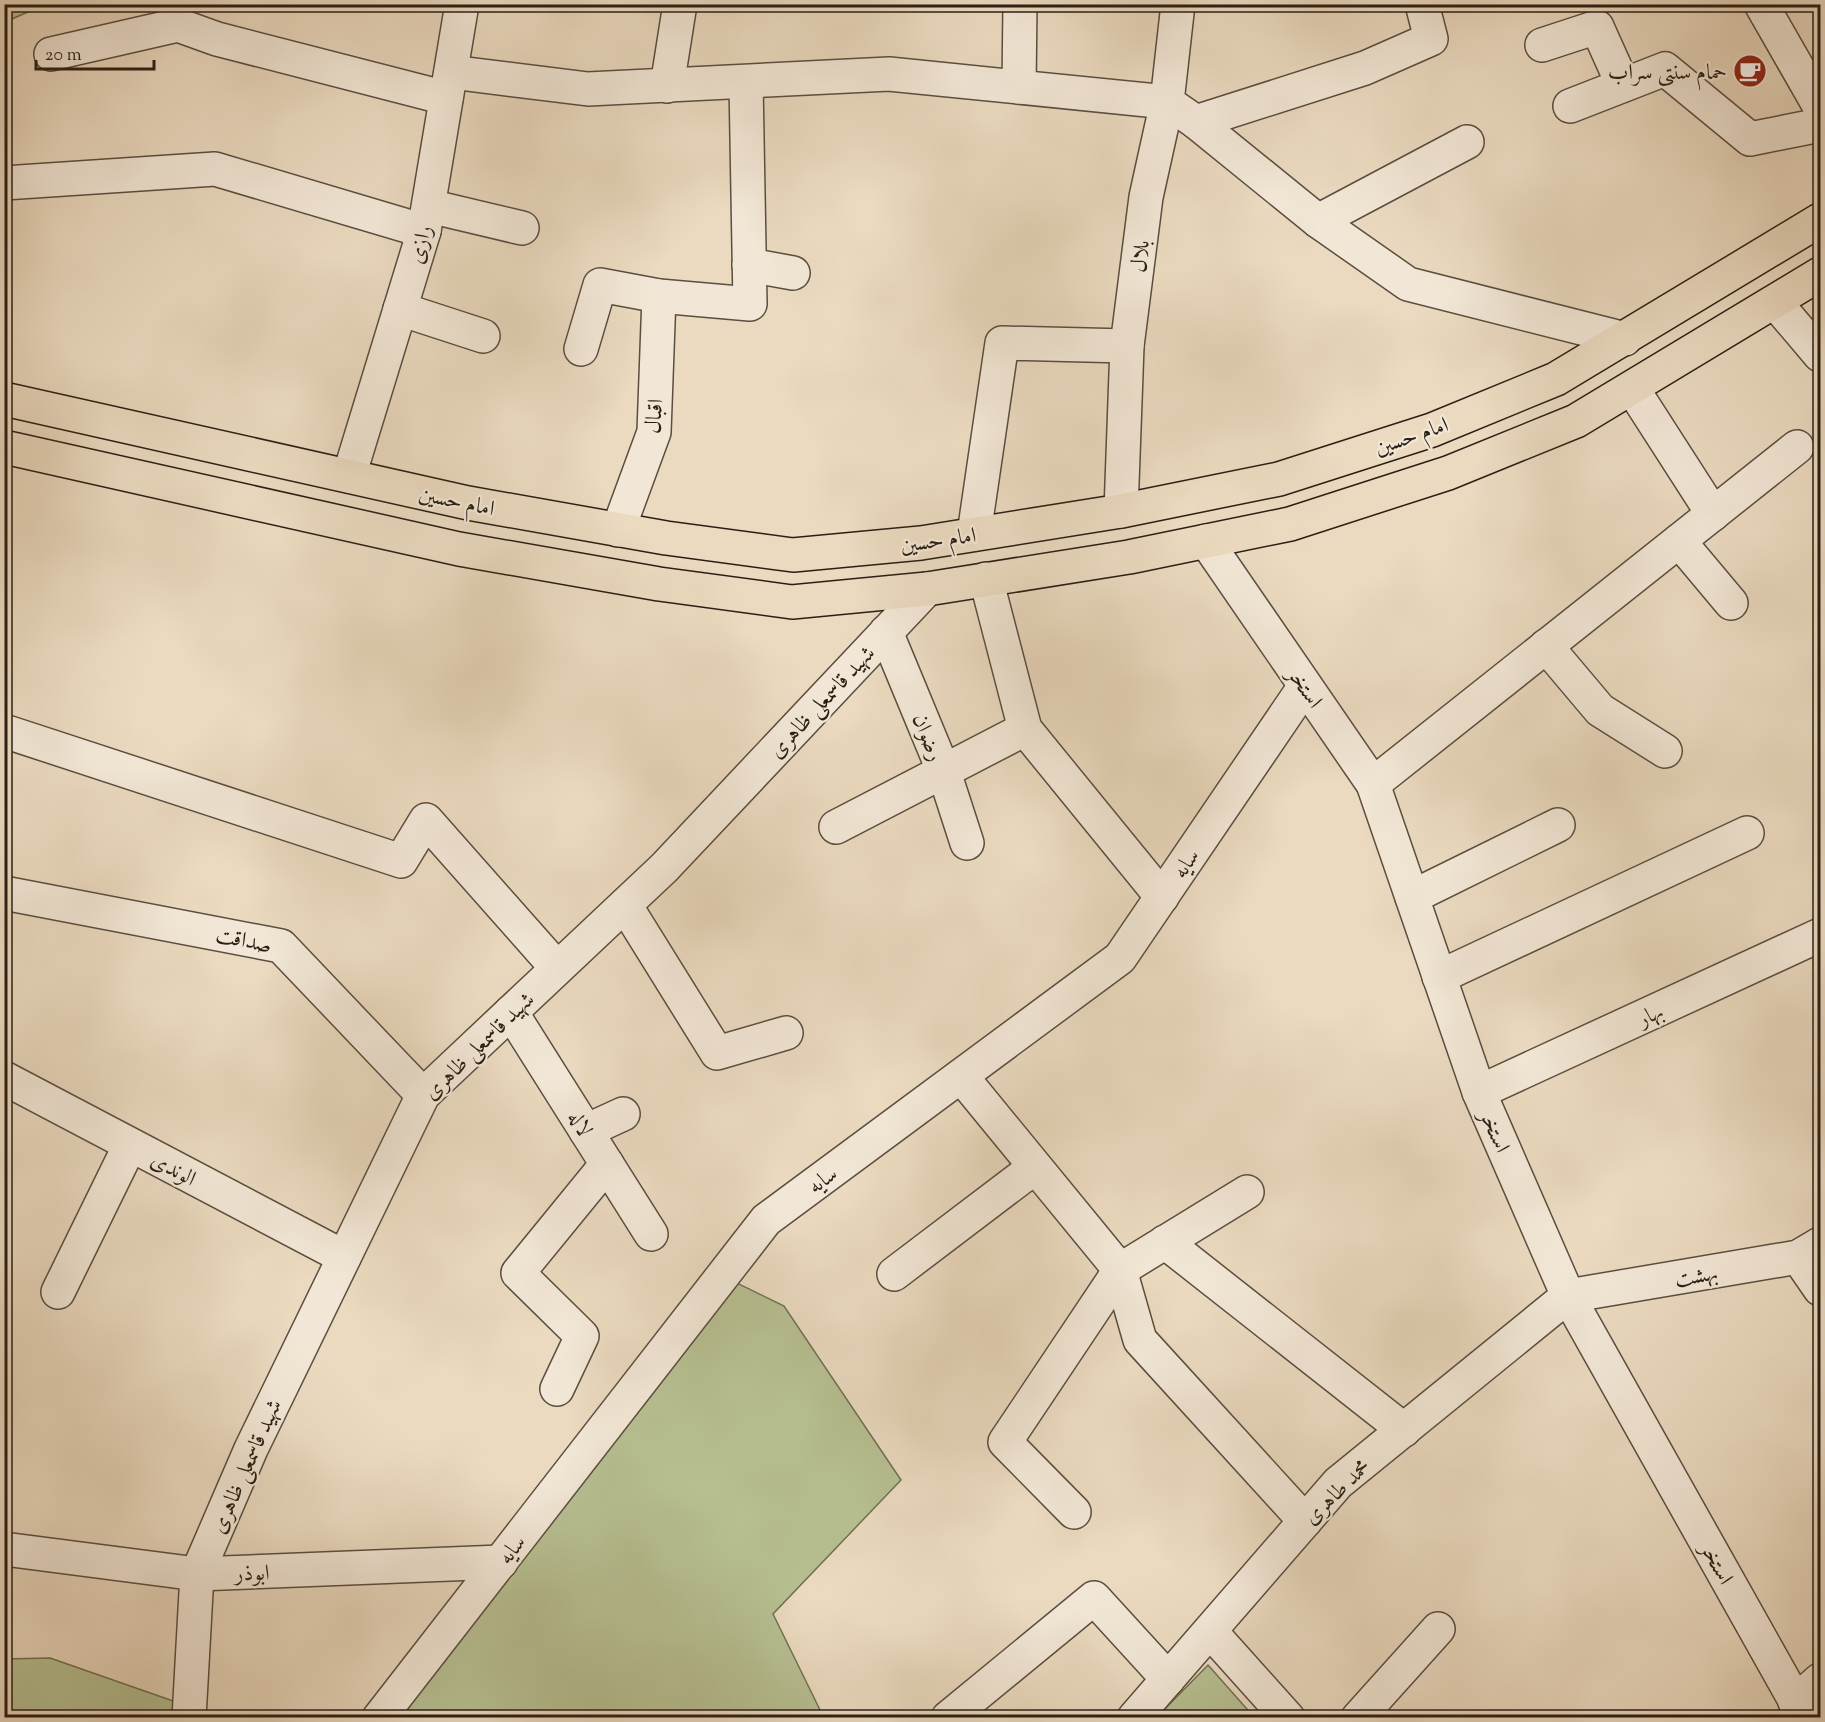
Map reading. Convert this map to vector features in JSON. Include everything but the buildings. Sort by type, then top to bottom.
[{"type":"main road","name":"امام حسین","points":[[4,399],[468,503],[618,530],[793,555],[921,543],[1121,511],[1279,479],[1432,430],[1556,379],[1821,220]]},
{"type":"main road","name":"امام حسین","points":[[6,453],[459,549],[659,584],[792,602],[927,589],[1129,557],[1290,524],[1448,473],[1576,421],[1821,274]]},
{"type":"main road","points":[[921,543],[927,589]]},
{"type":"street","name":"رازی","points":[[349,476],[427,218],[462,4]]},
{"type":"street","points":[[667,86],[680,4]]},
{"type":"street","points":[[1019,87],[1020,4]]},
{"type":"street","name":"بلال","points":[[1121,511],[1127,346],[1146,197],[1167,102],[1178,4]]},
{"type":"street","points":[[1196,122],[1365,68],[1431,39],[1422,4]]},
{"type":"street","points":[[1761,4],[1821,107]]},
{"type":"street","points":[[51,54],[178,25],[217,39],[448,85],[588,89],[890,74],[1167,102],[1196,122],[1318,221],[1407,284],[1625,339]]},
{"type":"street","points":[[1542,45],[1597,27],[1623,85]]},
{"type":"street","points":[[1570,106],[1665,69],[1750,139],[1821,125]]},
{"type":"street","points":[[581,349],[600,285],[658,296],[750,304],[746,82]]},
{"type":"street","points":[[1318,221],[1467,142]]},
{"type":"street","points":[[4,183],[214,169],[427,218],[522,228]]},
{"type":"street","points":[[749,265],[793,273]]},
{"type":"street","name":"اقبال","points":[[618,530],[654,432],[658,296]]},
{"type":"street","points":[[1775,302],[1821,355]]},
{"type":"street","points":[[400,309],[483,336]]},
{"type":"street","points":[[974,534],[1002,343],[1127,346]]},
{"type":"street","points":[[1632,388],[1713,514]]},
{"type":"street","points":[[1373,784],[1797,447]]},
{"type":"street","name":"استخر","points":[[1206,541],[1373,784],[1479,1092],[1568,1296],[1800,1710]]},
{"type":"street","points":[[1679,541],[1731,603]]},
{"type":"street","points":[[986,579],[1025,729],[1162,897]]},
{"type":"street","name":"شهید قاسمعلی ظاهری","points":[[189,1718],[197,1574],[251,1449],[423,1095],[664,868],[927,589]]},
{"type":"street","name":"رضوان","points":[[886,632],[944,772],[967,843]]},
{"type":"street","points":[[1546,646],[1600,710],[1665,751]]},
{"type":"street","name":"سایه","points":[[379,1718],[766,1220],[1120,958],[1305,686]]},
{"type":"street","points":[[836,827],[1025,729]]},
{"type":"street","points":[[4,731],[401,861],[426,820],[557,968]]},
{"type":"street","points":[[1412,897],[1558,825]]},
{"type":"street","points":[[1439,977],[1747,833]]},
{"type":"street","name":"صداقت","points":[[4,893],[281,946],[423,1095]]},
{"type":"street","points":[[626,905],[717,1053],[786,1033]]},
{"type":"street","name":"بهار","points":[[1479,1092],[1821,935]]},
{"type":"street","name":"لاله","points":[[511,1012],[651,1234]]},
{"type":"street","points":[[961,1076],[1120,1270],[1140,1340],[1305,1521]]},
{"type":"street","name":"الوندی","points":[[4,1078],[344,1257]]},
{"type":"street","points":[[586,1131],[623,1114]]},
{"type":"street","points":[[58,1292],[130,1144]]},
{"type":"street","points":[[557,1389],[582,1336],[518,1273],[607,1164]]},
{"type":"street","points":[[894,1274],[1035,1167]]},
{"type":"street","points":[[1074,1512],[1005,1442],[1120,1270],[1247,1192]]},
{"type":"street","points":[[1165,1242],[1404,1430]]},
{"type":"street","points":[[1809,1251],[1821,1289]]},
{"type":"street","name":"بهشت","points":[[1568,1296],[1809,1251]]},
{"type":"street","name":"محمد طاهری","points":[[1134,1718],[1338,1484],[1568,1296]]},
{"type":"street","name":"ابوذر","points":[[4,1548],[197,1574],[501,1562]]},
{"type":"street","points":[[948,1718],[1094,1598],[1167,1679]]},
{"type":"street","points":[[1358,1718],[1438,1629]]},
{"type":"street","points":[[1210,1631],[1288,1718]]},
{"type":"street","points":[[1800,1710],[1821,1680]]},
{"type":"green space","points":[[5,4],[44,4],[44,5],[5,22]]},
{"type":"green space","points":[[708,1269],[784,1306],[901,1480],[773,1614],[822,1714],[819,1717],[363,1718]]},
{"type":"green space","points":[[50,1658],[219,1717],[5,1717],[4,1659]]},
{"type":"green space","points":[[1208,1665],[1254,1717],[1156,1718]]},
{"type":"place","name":"حمام سنتی سراب","points":[[1750,71]]}]
